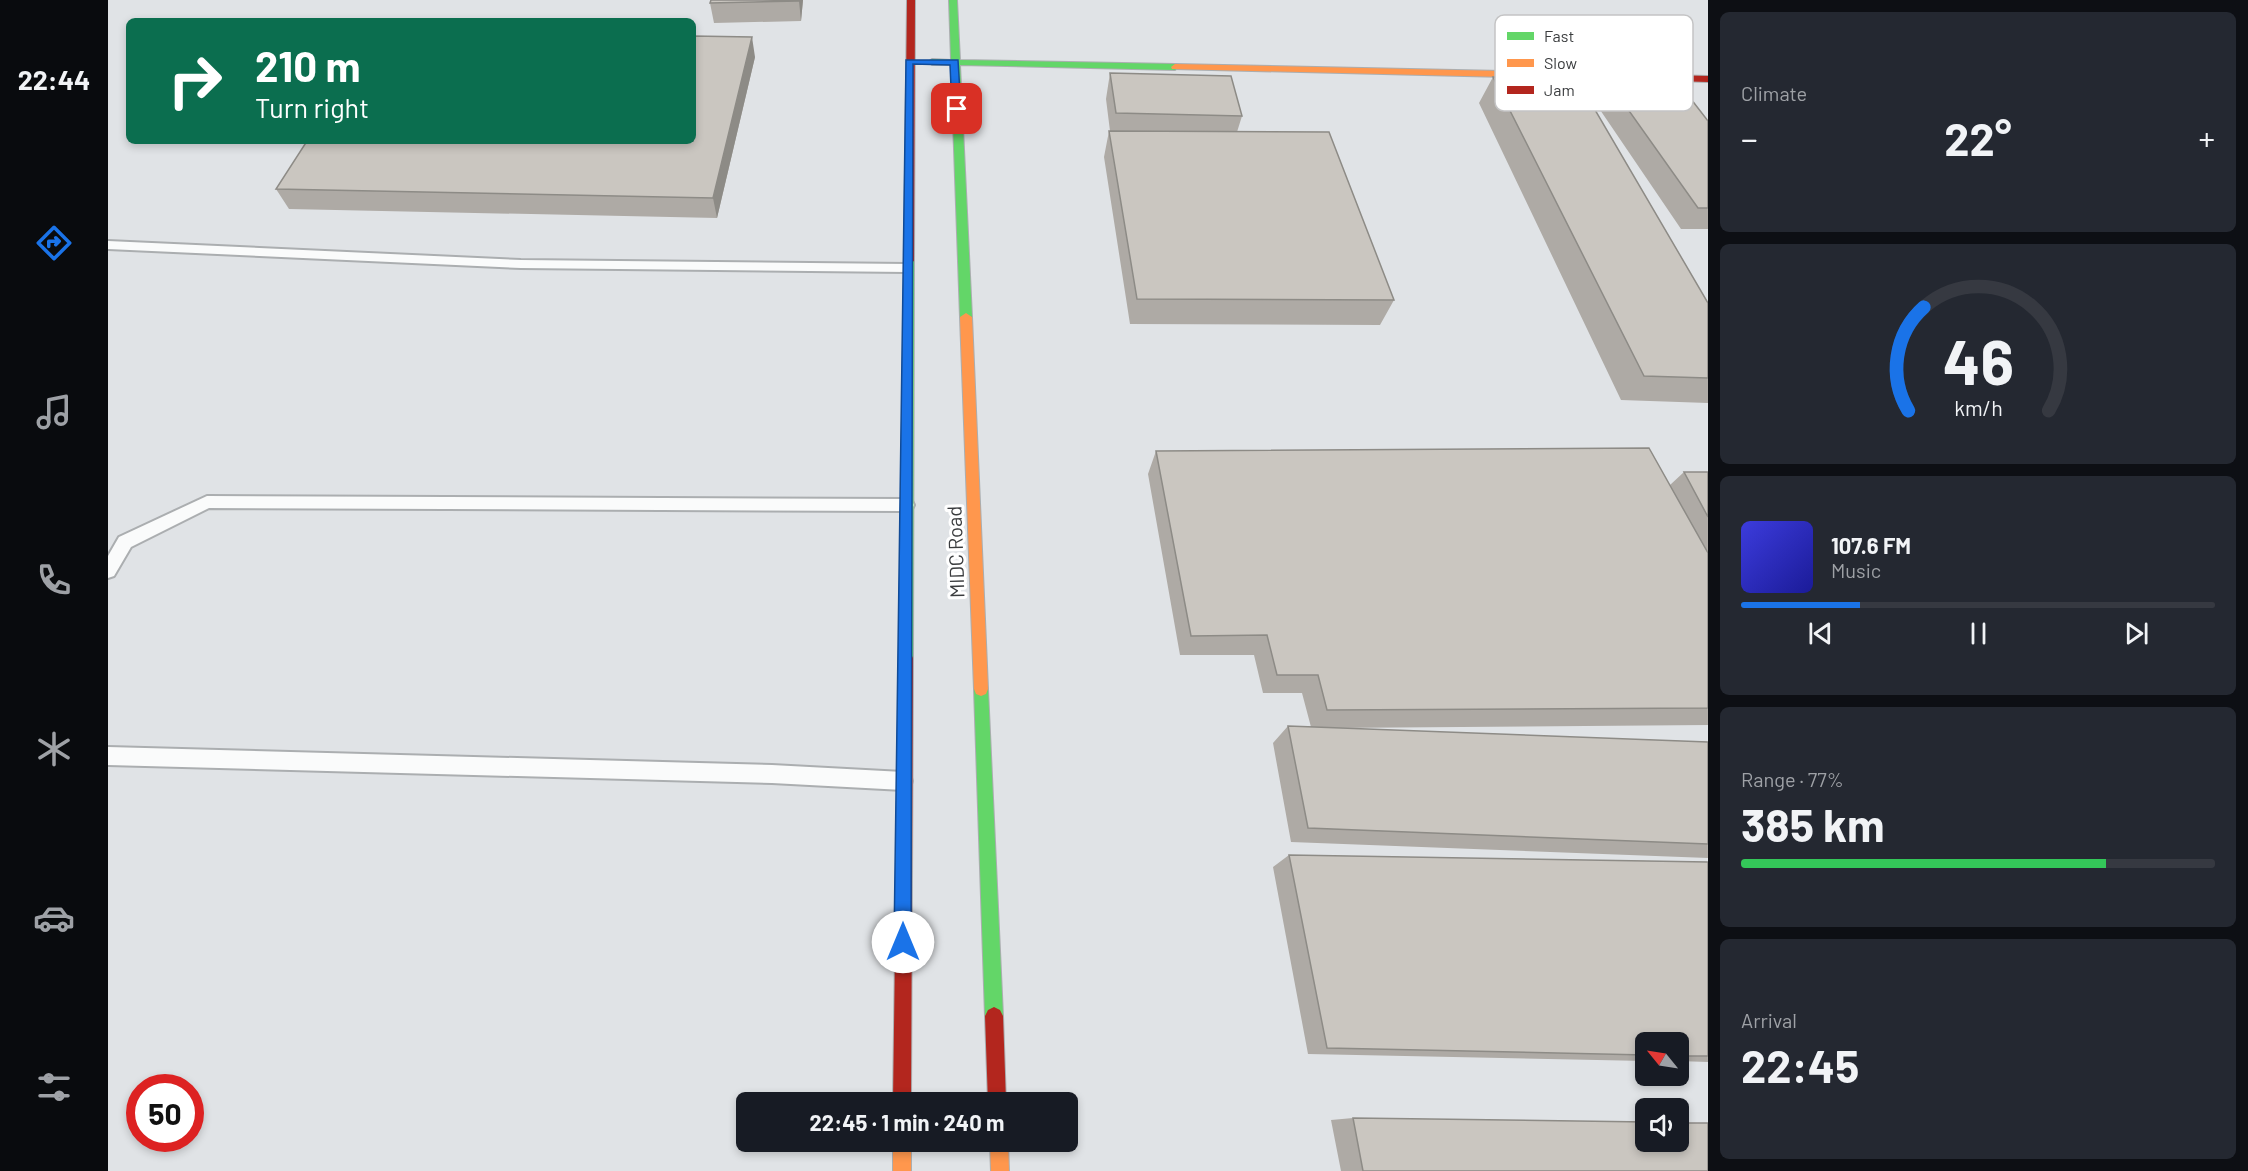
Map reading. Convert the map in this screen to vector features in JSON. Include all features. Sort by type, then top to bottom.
[{"type":"main road","points":[[902,1092],[911,0]]},
{"type":"main road","name":"MIDC Road","points":[[954,0],[997,1092]]},
{"type":"main road","points":[[909,62],[1495,78]]},
{"type":"main road","points":[[1693,79],[1708,79]]},
{"type":"main road","points":[[902,1152],[902,1171]]},
{"type":"main road","points":[[999,1152],[1000,1171]]},
{"type":"lane","points":[[108,245],[521,264],[907,268]]},
{"type":"lane","points":[[108,571],[125,542],[207,502],[906,504]]},
{"type":"lane","points":[[108,756],[772,774],[903,781]]},
{"type":"building","points":[[711,0],[799,0],[799,1],[710,3]]},
{"type":"building","points":[[696,36],[752,37],[713,198],[276,189],[305,144],[696,144]]},
{"type":"building","points":[[1110,73],[1231,76],[1242,116],[1116,113]]},
{"type":"building","points":[[1693,102],[1708,121],[1708,208],[1698,208],[1629,111],[1693,111]]},
{"type":"building","points":[[1510,111],[1596,111],[1708,303],[1708,378],[1644,376]]},
{"type":"building","points":[[1109,131],[1329,132],[1394,300],[1137,299]]},
{"type":"building","points":[[1649,448],[1708,553],[1708,708],[1327,710],[1318,675],[1277,675],[1267,635],[1191,636],[1156,451]]},
{"type":"building","points":[[1684,472],[1708,472],[1708,517]]},
{"type":"building","points":[[1288,726],[1708,742],[1708,844],[1308,828]]},
{"type":"building","points":[[1289,855],[1708,862],[1708,1056],[1689,1056],[1689,1032],[1635,1032],[1635,1055],[1327,1048]]},
{"type":"building","points":[[1353,1118],[1635,1122],[1635,1152],[1689,1152],[1689,1123],[1708,1123],[1708,1171],[1363,1171]]},
{"type":"traffic: fast","points":[[953,0],[966,317]]},
{"type":"traffic: fast","points":[[932,62],[1175,67]]},
{"type":"traffic: fast","points":[[906,658],[909,261]]},
{"type":"traffic: fast","points":[[981,689],[994,1016]]},
{"type":"traffic: slow","points":[[1175,67],[1495,74]]},
{"type":"traffic: slow","points":[[966,317],[981,689]]},
{"type":"traffic: slow","points":[[902,1152],[902,1171]]},
{"type":"traffic: slow","points":[[999,1152],[1000,1171]]},
{"type":"traffic: jam","points":[[909,261],[911,0]]},
{"type":"traffic: jam","points":[[1693,79],[1708,79]]},
{"type":"traffic: jam","points":[[902,1092],[906,658]]},
{"type":"traffic: jam","points":[[994,1016],[997,1092]]},
{"type":"route","points":[[903,942],[909,62],[955,62],[957,109]]}]
